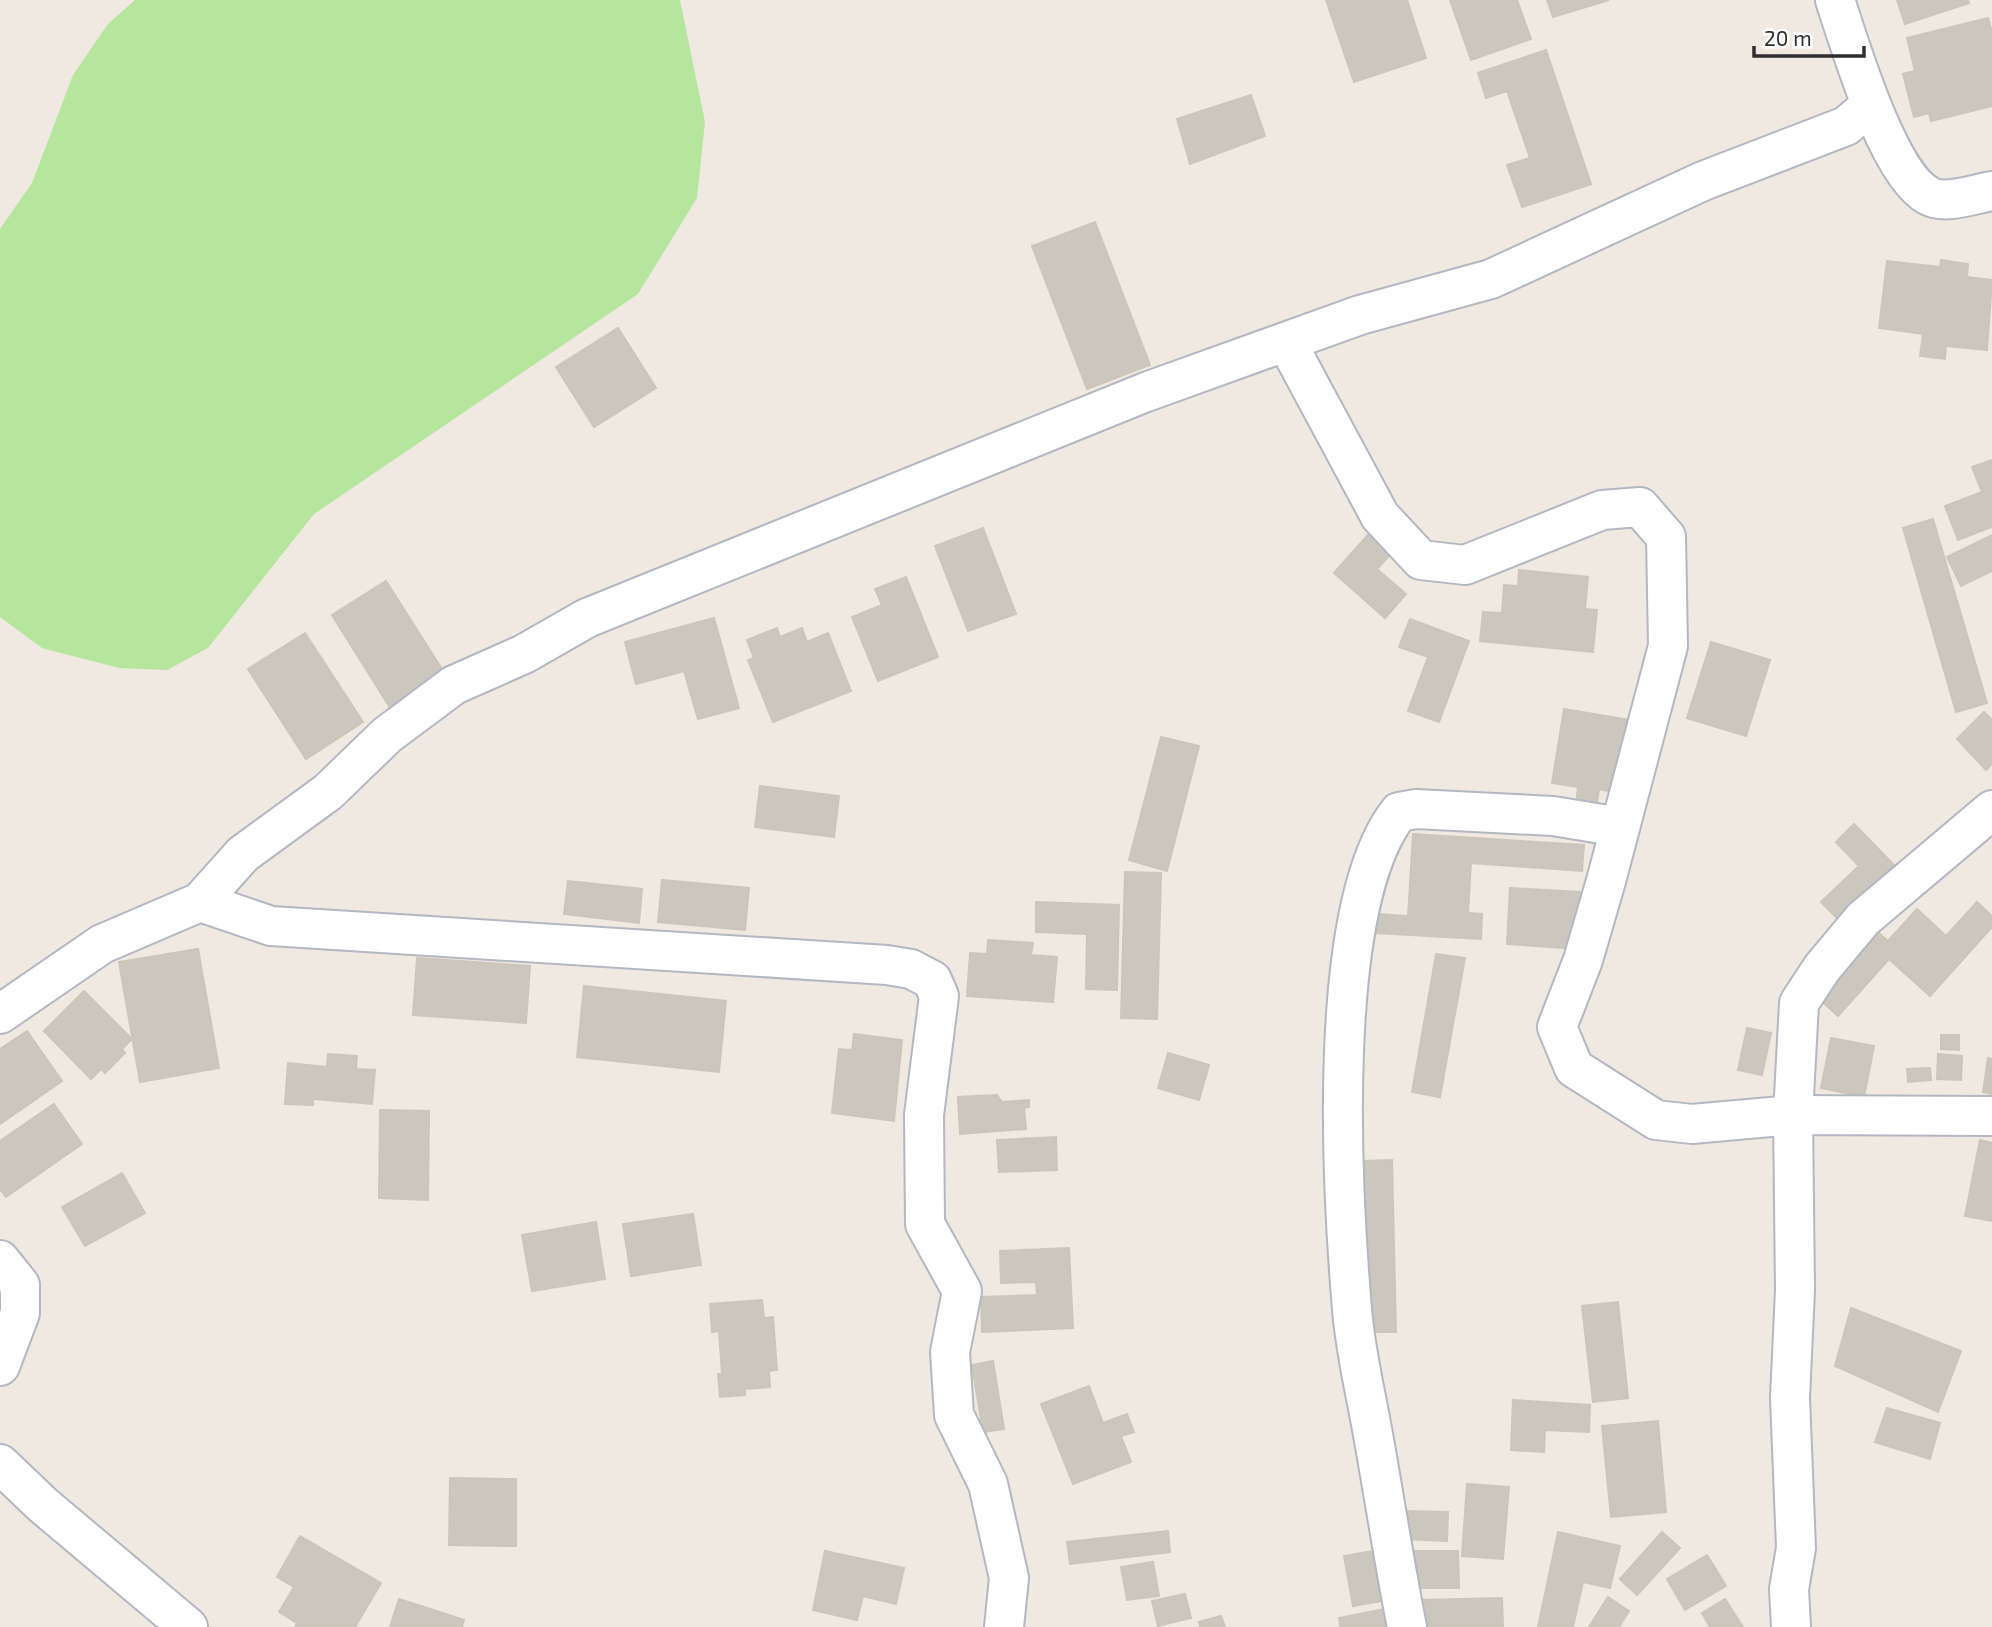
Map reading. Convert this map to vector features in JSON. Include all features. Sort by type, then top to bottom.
[{"type":"street","points":[[1835,0],[1871,105],[1910,183],[1931,198],[1955,198],[1992,191]]},
{"type":"street","points":[[0,1014],[102,944],[200,902],[243,854],[328,792],[387,735],[454,685],[524,654],[587,618],[838,514],[1146,392],[1360,316],[1491,279],[1703,181],[1846,126],[1871,105]]},
{"type":"street","points":[[1287,343],[1380,516],[1421,561],[1465,565],[1602,510],[1640,507],[1667,537],[1668,646],[1583,960],[1557,1027],[1574,1068],[1656,1120],[1692,1124],[1793,1115],[1992,1116]]},
{"type":"street","points":[[1407,1627],[1352,1311],[1342,1079],[1351,960],[1362,899],[1384,831],[1399,812],[1416,809],[1553,816],[1620,827]]},
{"type":"street","points":[[1791,1627],[1789,1589],[1796,1548],[1790,1398],[1795,1290],[1793,1115],[1799,1003],[1822,968],[1863,919],[1992,810]]},
{"type":"street","points":[[200,902],[271,926],[887,965],[911,969],[932,980],[939,996],[939,1006],[924,1115],[925,1224],[962,1291],[950,1352],[954,1415],[988,1484],[1009,1578],[1004,1627]]},
{"type":"street","points":[[0,1260],[20,1285],[20,1313],[0,1366]]},
{"type":"street","points":[[0,1464],[43,1505],[188,1627]]},
{"type":"green space","points":[[135,0],[680,0],[705,122],[697,198],[638,294],[314,514],[208,648],[167,670],[119,668],[42,648],[0,617],[0,229],[32,183],[73,75],[108,24]]},
{"type":"building","points":[[1326,0],[1407,0],[1426,58],[1354,82]]},
{"type":"building","points":[[1450,0],[1517,0],[1531,39],[1471,60]]},
{"type":"building","points":[[1547,0],[1609,0],[1553,17]]},
{"type":"building","points":[[1897,0],[1968,0],[1969,3],[1905,24]]},
{"type":"building","points":[[1988,18],[1992,32],[1992,106],[1931,121],[1929,113],[1914,117],[1903,74],[1915,71],[1907,38]]},
{"type":"building","points":[[1546,50],[1591,184],[1522,207],[1507,165],[1530,158],[1507,91],[1486,98],[1478,73]]},
{"type":"building","points":[[1251,95],[1265,136],[1190,164],[1177,119]]},
{"type":"building","points":[[1095,222],[1150,365],[1087,389],[1032,246]]},
{"type":"building","points":[[1941,260],[1968,264],[1967,277],[1992,280],[1987,350],[1946,346],[1945,359],[1920,356],[1923,334],[1879,328],[1887,261],[1940,267]]},
{"type":"building","points":[[618,328],[656,388],[594,427],[556,367]]},
{"type":"building","points":[[1992,460],[1992,527],[1958,540],[1945,506],[1982,492],[1972,467]]},
{"type":"building","points":[[1933,519],[1987,703],[1956,712],[1903,528]]},
{"type":"building","points":[[1375,527],[1397,547],[1377,569],[1406,594],[1385,618],[1334,573]]},
{"type":"building","points":[[983,528],[1016,614],[968,631],[935,546]]},
{"type":"building","points":[[1992,535],[1992,571],[1961,586],[1947,557]]},
{"type":"building","points":[[1519,570],[1588,577],[1585,609],[1597,610],[1593,652],[1480,641],[1483,612],[1502,613],[1504,585],[1518,586]]},
{"type":"building","points":[[906,577],[938,657],[878,681],[852,617],[882,605],[875,589]]},
{"type":"building","points":[[386,581],[447,677],[392,711],[332,615]]},
{"type":"building","points":[[714,618],[739,708],[698,719],[684,671],[636,684],[625,642]]},
{"type":"building","points":[[1410,619],[1469,641],[1439,722],[1408,711],[1428,657],[1399,647]]},
{"type":"building","points":[[777,628],[780,637],[802,628],[807,642],[828,633],[851,691],[773,722],[748,660],[754,658],[747,640]]},
{"type":"building","points":[[305,633],[363,722],[306,759],[248,669]]},
{"type":"building","points":[[1711,642],[1770,660],[1746,736],[1687,718]]},
{"type":"building","points":[[1564,709],[1630,720],[1618,793],[1599,789],[1596,808],[1576,805],[1578,787],[1552,783]]},
{"type":"building","points":[[1984,712],[1992,720],[1992,764],[1986,770],[1957,739]]},
{"type":"building","points":[[1161,737],[1199,746],[1167,871],[1129,860]]},
{"type":"building","points":[[760,786],[839,796],[834,837],[755,827]]},
{"type":"building","points":[[1854,824],[1895,866],[1839,920],[1821,902],[1859,866],[1836,842]]},
{"type":"building","points":[[1413,834],[1584,845],[1582,871],[1471,863],[1468,913],[1482,914],[1481,939],[1376,933],[1377,914],[1408,916]]},
{"type":"building","points":[[1125,872],[1161,873],[1157,1019],[1121,1018]]},
{"type":"building","points":[[662,880],[749,888],[745,930],[658,922]]},
{"type":"building","points":[[568,881],[642,889],[639,923],[564,914]]},
{"type":"building","points":[[1510,888],[1581,892],[1578,949],[1507,944]]},
{"type":"building","points":[[1036,902],[1119,905],[1117,990],[1086,989],[1087,934],[1036,932]]},
{"type":"building","points":[[1977,902],[1992,916],[1992,927],[1930,996],[1889,959],[1838,1016],[1813,993],[1873,928],[1888,941],[1917,909],[1946,936]]},
{"type":"building","points":[[988,940],[1033,943],[1031,955],[1057,957],[1053,1002],[967,996],[970,953],[987,954]]},
{"type":"building","points":[[198,949],[219,1068],[140,1082],[119,962]]},
{"type":"building","points":[[1436,954],[1465,958],[1440,1097],[1412,1092]]},
{"type":"building","points":[[417,958],[530,966],[526,1023],[413,1015]]},
{"type":"building","points":[[584,986],[726,1001],[719,1072],[577,1057]]},
{"type":"building","points":[[84,991],[132,1039],[122,1049],[125,1053],[105,1073],[101,1069],[91,1079],[44,1031]]},
{"type":"building","points":[[1747,1028],[1771,1033],[1762,1075],[1738,1070]]},
{"type":"building","points":[[27,1031],[62,1081],[0,1124],[0,1049]]},
{"type":"building","points":[[854,1034],[902,1040],[894,1121],[832,1113],[839,1049],[852,1050]]},
{"type":"building","points":[[1941,1035],[1959,1035],[1959,1050],[1941,1049]]},
{"type":"building","points":[[1831,1038],[1874,1046],[1864,1097],[1821,1088]]},
{"type":"building","points":[[1168,1053],[1209,1065],[1199,1100],[1158,1088]]},
{"type":"building","points":[[328,1054],[357,1056],[356,1069],[375,1070],[372,1104],[313,1099],[313,1105],[285,1104],[288,1063],[327,1067]]},
{"type":"building","points":[[1938,1054],[1962,1056],[1961,1080],[1937,1079]]},
{"type":"building","points":[[1988,1058],[1992,1059],[1992,1094],[1983,1092]]},
{"type":"building","points":[[1930,1068],[1931,1080],[1908,1082],[1907,1069]]},
{"type":"building","points":[[997,1095],[1002,1102],[1029,1100],[1029,1107],[1024,1108],[1026,1129],[960,1134],[958,1097]]},
{"type":"building","points":[[54,1104],[82,1144],[6,1197],[0,1189],[0,1141]]},
{"type":"building","points":[[380,1110],[429,1111],[428,1200],[379,1198]]},
{"type":"building","points":[[1056,1137],[1057,1170],[999,1172],[997,1140]]},
{"type":"building","points":[[1980,1140],[1992,1143],[1992,1221],[1965,1216]]},
{"type":"building","points":[[1392,1160],[1396,1332],[1367,1332],[1363,1161]]},
{"type":"building","points":[[122,1173],[145,1213],[85,1246],[62,1207]]},
{"type":"building","points":[[693,1214],[701,1265],[631,1276],[623,1224]]},
{"type":"building","points":[[596,1222],[605,1279],[532,1291],[522,1235]]},
{"type":"building","points":[[1069,1248],[1073,1328],[982,1332],[981,1297],[1037,1295],[1036,1282],[1001,1283],[1000,1251]]},
{"type":"building","points":[[762,1300],[764,1318],[773,1317],[777,1370],[769,1371],[770,1387],[745,1389],[745,1395],[720,1397],[718,1374],[722,1374],[719,1331],[712,1332],[710,1304]]},
{"type":"building","points":[[1618,1302],[1628,1398],[1593,1402],[1582,1306]]},
{"type":"building","points":[[1851,1308],[1961,1351],[1938,1412],[1835,1366]]},
{"type":"building","points":[[993,1361],[1004,1429],[983,1432],[972,1365]]},
{"type":"building","points":[[1089,1386],[1103,1423],[1127,1414],[1134,1432],[1121,1436],[1131,1462],[1073,1484],[1041,1404]]},
{"type":"building","points":[[1513,1400],[1590,1405],[1589,1432],[1545,1430],[1544,1452],[1511,1450]]},
{"type":"building","points":[[1887,1408],[1940,1423],[1930,1459],[1875,1442]]},
{"type":"building","points":[[1658,1421],[1666,1512],[1611,1517],[1602,1426]]},
{"type":"building","points":[[450,1478],[516,1479],[516,1546],[449,1545]]},
{"type":"building","points":[[1467,1484],[1509,1487],[1503,1559],[1462,1556]]},
{"type":"building","points":[[1402,1511],[1448,1512],[1447,1541],[1402,1539]]},
{"type":"building","points":[[1168,1531],[1170,1552],[1070,1564],[1067,1542]]},
{"type":"building","points":[[1558,1532],[1620,1546],[1610,1588],[1583,1582],[1573,1627],[1538,1627]]},
{"type":"building","points":[[1662,1532],[1680,1548],[1637,1595],[1620,1579]]},
{"type":"building","points":[[300,1536],[381,1583],[355,1627],[295,1627],[297,1623],[279,1612],[294,1587],[277,1577]]},
{"type":"building","points":[[1379,1550],[1388,1600],[1353,1606],[1344,1556]]},
{"type":"building","points":[[825,1551],[904,1568],[896,1604],[863,1596],[857,1620],[813,1610]]},
{"type":"building","points":[[1412,1551],[1458,1551],[1459,1588],[1413,1588]]},
{"type":"building","points":[[1707,1555],[1726,1586],[1685,1610],[1667,1579]]},
{"type":"building","points":[[1153,1562],[1159,1596],[1127,1600],[1121,1567]]},
{"type":"building","points":[[1185,1594],[1191,1618],[1158,1626],[1152,1601]]},
{"type":"building","points":[[1608,1597],[1629,1611],[1619,1627],[1589,1627]]},
{"type":"building","points":[[1502,1598],[1503,1627],[1423,1627],[1422,1600]]},
{"type":"building","points":[[399,1599],[464,1620],[462,1627],[390,1627]]},
{"type":"building","points":[[1725,1599],[1743,1627],[1710,1627],[1702,1613]]},
{"type":"building","points":[[1390,1608],[1394,1627],[1340,1627],[1339,1618]]},
{"type":"building","points":[[1221,1616],[1225,1627],[1200,1627],[1199,1622]]}]
